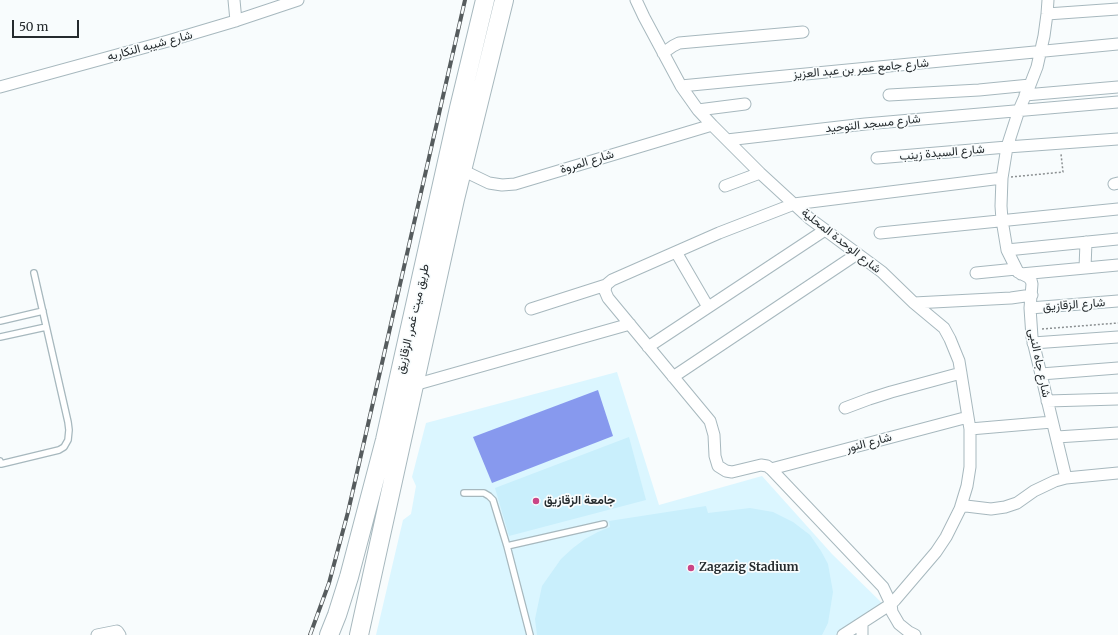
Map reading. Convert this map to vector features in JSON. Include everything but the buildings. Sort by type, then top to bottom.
[{"type":"highway","name":"طريق ميت غمر, الزقازيق","points":[[331,634],[350,577],[385,440],[485,0]]},
{"type":"highway","name":"طريق ميت غمر, الزقازيق","points":[[357,633],[462,170],[504,0]]},
{"type":"street","points":[[234,0],[236,21]]},
{"type":"street","name":"شارع شيبه النكاريه","points":[[0,87],[168,41],[236,21],[298,0]]},
{"type":"street","name":"شارع الوحدة المحلية","points":[[636,0],[681,86],[698,110],[760,173],[809,218],[882,272],[914,303],[944,328],[955,350],[961,373],[970,429],[970,467],[967,486],[960,509],[946,537],[936,552],[891,604],[843,635]]},
{"type":"street","name":"شارع جاه النبى","points":[[1048,0],[1048,14],[1037,66],[1019,110],[1007,147],[1002,178],[1001,206],[1002,220],[1008,250],[1018,272],[1028,277],[1032,284],[1030,308],[1033,343],[1066,478]]},
{"type":"street","points":[[1048,14],[1118,9]]},
{"type":"street","points":[[663,53],[679,43],[803,32]]},
{"type":"street","name":"شارع جامع عمر بن عبد العزيز","points":[[681,86],[1118,44]]},
{"type":"street","points":[[889,95],[979,90],[1118,87]]},
{"type":"street","name":"شارع مسجد التوحيد","points":[[727,140],[866,124],[1118,102]]},
{"type":"street","points":[[698,110],[745,104]]},
{"type":"street","name":"شارع المروة","points":[[462,170],[489,183],[502,185],[516,184],[712,125]]},
{"type":"street","name":"شارع السيدة زينب","points":[[877,158],[1118,139]]},
{"type":"street","points":[[725,186],[760,173]]},
{"type":"street","points":[[532,310],[606,285],[612,280],[719,233],[794,204],[1002,178]]},
{"type":"street","points":[[880,233],[1002,220],[1118,210]]},
{"type":"street","points":[[648,347],[825,230]]},
{"type":"street","points":[[1008,250],[1118,239]]},
{"type":"street","points":[[1085,268],[1086,242]]},
{"type":"street","points":[[676,252],[708,307]]},
{"type":"street","points":[[673,377],[857,254]]},
{"type":"street","points":[[976,273],[1018,272],[1118,265]]},
{"type":"street","points":[[606,285],[605,291],[608,298],[710,421],[714,435],[715,456],[718,466],[726,471],[732,472],[761,465],[767,466],[771,469],[883,588],[891,604],[892,612],[899,624],[915,635]]},
{"type":"street","points":[[914,303],[1011,298],[1032,295]]},
{"type":"street","name":"شارع الزقازيق","points":[[1030,308],[1118,301]]},
{"type":"street","points":[[414,385],[630,324]]},
{"type":"street","points":[[1033,343],[1118,336]]},
{"type":"street","points":[[1041,374],[1118,368]]},
{"type":"street","points":[[845,408],[891,392],[961,373]]},
{"type":"street","points":[[1047,401],[1118,399]]},
{"type":"street","name":"شارع النور","points":[[771,469],[968,417]]},
{"type":"street","points":[[970,429],[1052,422]]},
{"type":"street","points":[[1057,437],[1118,433]]},
{"type":"street","points":[[960,509],[966,506],[991,509],[1005,507],[1017,503],[1055,481],[1066,478],[1118,473]]},
{"type":"street","points":[[862,623],[862,635]]},
{"type":"street","points":[[98,635],[115,631],[120,635]]},
{"type":"lane","points":[[0,463],[58,450],[64,447],[68,440],[68,422],[34,273]]},
{"type":"lane","points":[[0,321],[43,311]]},
{"type":"lane","points":[[0,337],[46,326]]},
{"type":"lane","points":[[464,493],[484,493],[493,500],[507,546],[530,635]]},
{"type":"lane","points":[[507,546],[604,524]]},
{"type":"path","points":[[1002,178],[1063,172],[1061,144]]},
{"type":"path","points":[[1031,330],[1118,323]]},
{"type":"shaded area","name":"جامعة الزقازيق","points":[[617,372],[659,505],[762,476],[832,554],[885,606],[838,635],[376,635],[403,520],[411,514],[416,486],[412,477],[426,423]]},
{"type":"shaded area","points":[[629,437],[646,500],[509,536],[495,488]]},
{"type":"shaded area","name":"Zagazig Stadium","points":[[706,506],[708,513],[750,508],[773,512],[793,522],[810,535],[828,564],[833,592],[828,623],[822,635],[537,635],[535,619],[542,586],[561,559],[573,548],[585,539],[610,527],[609,521]]},
{"type":"water","points":[[598,390],[613,436],[492,483],[473,437]]},
{"type":"railway","points":[[310,635],[329,583],[348,512],[465,0]]},
{"type":"place","name":"جامعة الزقازيق","points":[[536,501]]},
{"type":"place","name":"Zagazig Stadium","points":[[691,568]]}]
